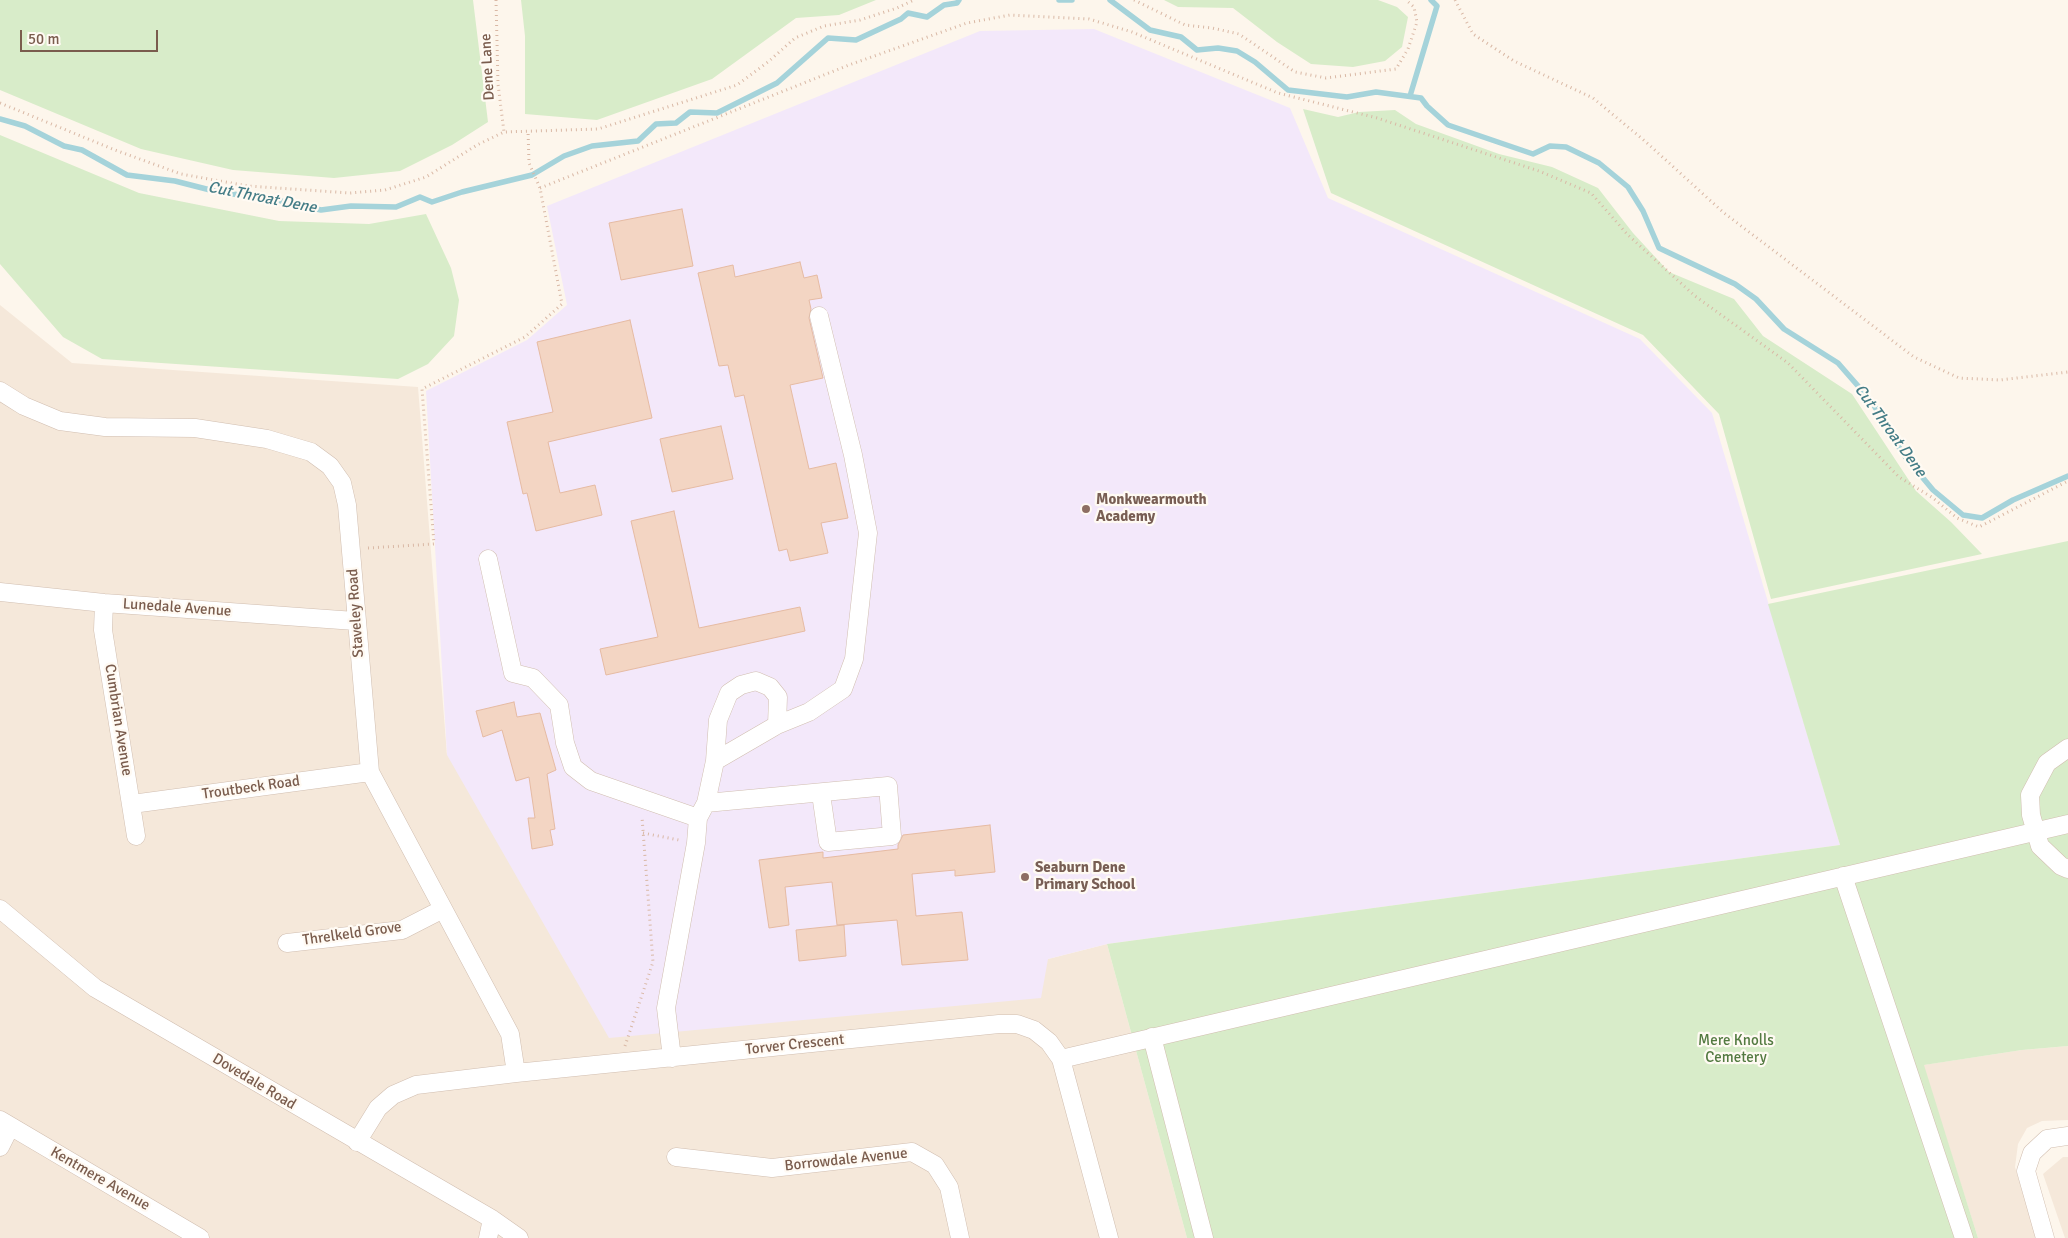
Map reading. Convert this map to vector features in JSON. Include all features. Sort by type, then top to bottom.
[{"type":"street","points":[[715,761],[777,725],[809,712],[843,690],[854,659],[868,532],[853,455],[819,316]]},
{"type":"street","name":"Staveley Road","points":[[0,390],[24,406],[60,421],[105,427],[195,428],[267,439],[311,452],[330,466],[342,483],[352,548],[355,621],[370,772],[510,1034],[516,1073]]},
{"type":"street","points":[[488,559],[513,673],[533,678],[559,705],[565,743],[573,767],[591,781],[702,811],[821,794],[888,786],[892,836],[828,842],[821,794]]},
{"type":"street","name":"Lunedale Avenue","points":[[0,592],[104,603],[355,621]]},
{"type":"street","name":"Cumbrian Avenue","points":[[104,603],[103,630],[136,836]]},
{"type":"street","points":[[672,1058],[666,1008],[702,811],[715,761],[718,720],[729,693],[741,684],[756,682],[770,687],[778,697],[777,725]]},
{"type":"street","points":[[2068,748],[2047,763],[2030,795],[2031,815],[2040,846],[2061,866],[2068,869]]},
{"type":"street","name":"Troutbeck Road","points":[[132,804],[370,772]]},
{"type":"street","points":[[1061,1059],[2068,824]]},
{"type":"street","points":[[1843,876],[1964,1238]]},
{"type":"street","name":"Dovedale Road","points":[[0,909],[94,988],[492,1219],[519,1238]]},
{"type":"street","name":"Threlkeld Grove","points":[[287,943],[402,930],[443,909]]},
{"type":"street","name":"Torver Crescent","points":[[357,1142],[378,1108],[393,1095],[416,1085],[516,1073],[1017,1024],[1034,1030],[1042,1036],[1061,1059],[1109,1238]]},
{"type":"street","points":[[1152,1037],[1204,1238]]},
{"type":"street","points":[[0,1147],[5,1123]]},
{"type":"street","name":"Kentmere Avenue","points":[[5,1123],[200,1238]]},
{"type":"street","points":[[2045,1238],[2026,1171],[2032,1152],[2047,1139],[2068,1136]]},
{"type":"street","name":"Borrowdale Avenue","points":[[676,1157],[772,1168],[912,1152],[935,1164],[949,1187],[960,1238]]},
{"type":"street","points":[[488,1238],[492,1219]]},
{"type":"path","name":"Dene Lane","points":[[496,0],[498,84],[504,132]]},
{"type":"path","points":[[0,103],[115,150],[181,174],[248,186],[350,193],[385,190],[426,177],[477,145],[504,132],[598,128],[690,102],[737,85],[802,35],[824,26],[870,17],[914,0]]},
{"type":"path","points":[[1134,0],[1185,25],[1239,34],[1295,72],[1326,78],[1396,69],[1408,49],[1417,22],[1414,8],[1406,0]]},
{"type":"path","points":[[1455,0],[1473,34],[1514,62],[1593,98],[1724,212],[1914,357],[1959,378],[2000,380],[2068,372]]},
{"type":"path","points":[[540,188],[849,65],[967,23],[1010,14],[1089,20],[1132,32],[1278,93],[1377,118],[1472,148],[1539,170],[1591,193],[1628,235],[1695,296],[1788,363],[1899,477],[1933,498],[1957,518],[1979,527],[2068,481]]},
{"type":"path","points":[[352,548],[434,544],[422,389],[526,337],[562,304],[540,188],[529,163],[528,130]]},
{"type":"path","points":[[619,1063],[653,962],[641,814]]},
{"type":"path","points":[[643,833],[696,843]]},
{"type":"shaded area","name":"Monkwearmouth Academy","points":[[1094,29],[1290,108],[1328,198],[1640,339],[1712,413],[1840,845],[1107,944],[1048,959],[1041,998],[609,1038],[447,755],[426,391],[527,340],[567,305],[547,206],[980,31]]},
{"type":"shaded area","points":[[0,305],[72,363],[418,387],[447,755],[1048,959],[1107,944],[1187,1238],[0,1238]]},
{"type":"shaded area","points":[[2068,1046],[2068,1120],[2042,1121],[2027,1128],[2018,1144],[2015,1167],[2037,1238],[1978,1238],[1923,1065],[2022,1050]]},
{"type":"shaded area","points":[[2063,1157],[2068,1157],[2068,1238],[2065,1238],[2043,1174]]},
{"type":"green space","points":[[0,0],[473,0],[488,122],[452,145],[400,171],[334,178],[233,170],[141,149],[0,90]]},
{"type":"green space","points":[[521,0],[876,0],[839,15],[796,18],[712,79],[597,120],[525,114],[525,36]]},
{"type":"green space","points":[[1164,0],[1378,0],[1397,7],[1408,17],[1402,47],[1385,61],[1353,67],[1311,64],[1277,42],[1233,8],[1178,7]]},
{"type":"green space","points":[[1303,109],[1338,117],[1359,112],[1395,110],[1416,124],[1499,154],[1552,167],[1598,188],[1633,233],[1669,272],[1734,299],[1763,336],[1852,394],[1916,491],[1951,522],[1982,554],[1771,599],[1719,414],[1643,335],[1331,193]]},
{"type":"green space","points":[[0,135],[139,193],[279,221],[369,224],[426,214],[451,268],[459,300],[454,336],[428,364],[398,379],[102,359],[63,337],[0,264]]},
{"type":"green space","name":"Mere Knolls Cemetery","points":[[2068,541],[2068,1046],[2022,1050],[1924,1065],[1978,1238],[1187,1238],[1107,944],[1840,845],[1768,604]]},
{"type":"building","points":[[682,209],[693,266],[621,280],[609,223]]},
{"type":"building","points":[[800,262],[804,278],[817,275],[822,298],[809,300],[811,309],[809,318],[823,378],[790,385],[809,469],[836,463],[848,518],[821,523],[828,553],[790,561],[787,549],[779,551],[744,395],[735,397],[728,365],[719,366],[698,273],[733,265],[735,277]]},
{"type":"building","points":[[630,320],[652,418],[548,442],[560,493],[595,485],[602,515],[536,531],[527,493],[523,494],[507,422],[553,412],[537,342]]},
{"type":"building","points":[[721,426],[733,479],[672,492],[660,439]]},
{"type":"building","points":[[674,511],[699,628],[800,607],[805,631],[606,675],[600,649],[658,637],[631,521]]},
{"type":"building","points":[[514,702],[517,717],[540,713],[556,770],[547,774],[555,829],[550,830],[553,845],[532,849],[528,818],[535,818],[529,777],[516,781],[502,730],[483,737],[476,711]]},
{"type":"building","points":[[990,825],[995,872],[955,876],[955,870],[912,874],[916,916],[962,912],[968,960],[902,965],[897,920],[837,925],[832,882],[785,887],[789,925],[769,928],[759,860],[823,852],[823,858],[898,849],[903,835]]},
{"type":"building","points":[[844,925],[846,956],[799,961],[796,930]]},
{"type":"waterway","name":"Cut Throat Dene","points":[[0,119],[25,126],[64,146],[82,150],[127,175],[175,181],[218,192],[277,200],[321,210],[351,206],[396,207],[420,197],[432,202],[462,192],[532,175],[564,156],[592,146],[638,141],[656,124],[676,123],[690,112],[717,113],[777,83],[828,38],[856,40],[901,19],[908,13],[927,17],[944,5],[957,3],[959,0]]},
{"type":"waterway","name":"Cut Throat Dene","points":[[1059,0],[1072,0]]},
{"type":"waterway","name":"Cut Throat Dene","points":[[1110,0],[1150,30],[1181,37],[1197,50],[1218,48],[1237,51],[1255,62],[1288,90],[1347,97],[1376,92],[1421,98],[1448,125],[1533,154],[1550,146],[1566,147],[1599,163],[1628,187],[1643,211],[1659,248],[1735,284],[1756,299],[1784,329],[1838,363],[1872,402],[1903,454],[1933,490],[1963,515],[1982,518],[2013,500],[2068,476]]},
{"type":"waterway","points":[[1410,96],[1437,6],[1431,0]]},
{"type":"place","name":"Monkwearmouth Academy","points":[[1086,509]]},
{"type":"place","name":"Seaburn Dene Primary School","points":[[1025,877]]}]
